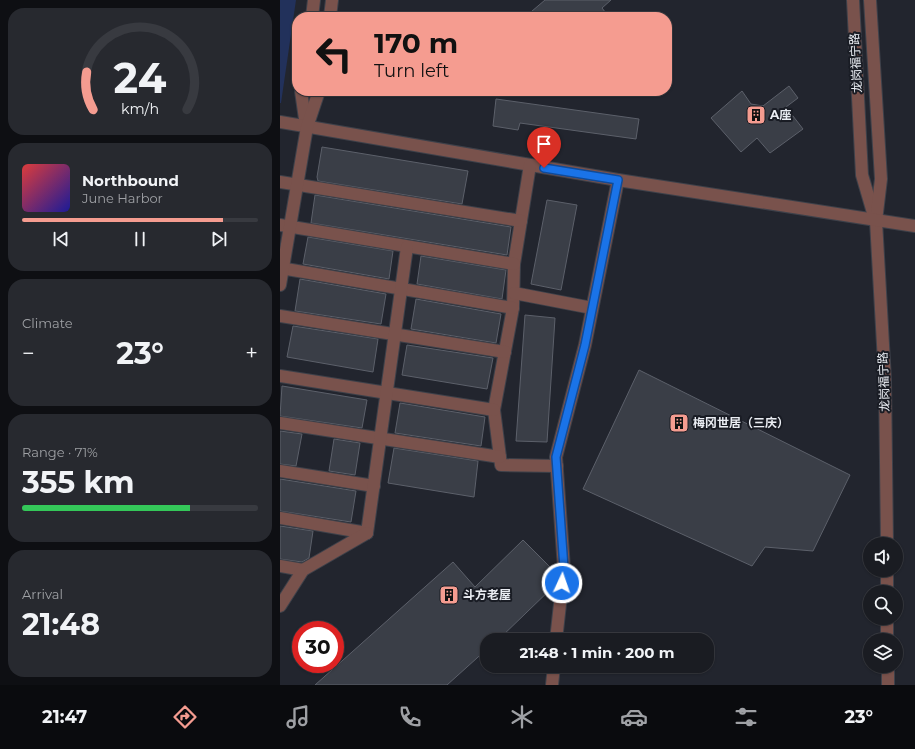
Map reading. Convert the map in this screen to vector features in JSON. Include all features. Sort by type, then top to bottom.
[{"type":"street","points":[[313,12],[314,0]]},
{"type":"street","points":[[331,12],[332,0]]},
{"type":"street","name":"龙岗福宁路","points":[[853,0],[862,175],[876,221]]},
{"type":"street","name":"龙岗福宁路","points":[[870,0],[880,179],[876,221],[885,380],[887,537]]},
{"type":"street","points":[[302,96],[307,127]]},
{"type":"street","points":[[280,285],[285,226],[297,184],[307,127],[317,96]]},
{"type":"street","points":[[280,122],[618,180],[915,226]]},
{"type":"street","points":[[530,165],[514,264],[513,308],[494,410],[501,465],[557,466]]},
{"type":"street","points":[[557,633],[564,568],[556,457],[592,308],[618,180]]},
{"type":"street","points":[[280,182],[521,221]]},
{"type":"street","points":[[285,226],[514,264]]},
{"type":"street","points":[[367,533],[407,246]]},
{"type":"street","points":[[281,268],[513,308]]},
{"type":"street","points":[[514,293],[592,308]]},
{"type":"street","points":[[280,316],[505,352]]},
{"type":"street","points":[[280,376],[494,410]]},
{"type":"street","points":[[280,423],[500,457]]},
{"type":"street","points":[[280,471],[374,486]]},
{"type":"street","points":[[280,518],[367,533]]},
{"type":"street","points":[[280,606],[302,570],[367,533]]},
{"type":"street","points":[[280,566],[302,570]]},
{"type":"street","points":[[552,685],[553,673]]},
{"type":"street","points":[[888,673],[888,685]]},
{"type":"shaded area","points":[[280,0],[296,0],[294,12],[292,12],[292,27],[280,103]]},
{"type":"building","points":[[545,0],[611,0],[602,8],[605,12],[531,12]]},
{"type":"building","name":"A座","points":[[789,86],[798,98],[786,107],[803,129],[770,153],[757,138],[741,152],[711,118],[742,91],[751,104],[763,106]]},
{"type":"building","points":[[496,99],[639,119],[636,139],[520,123],[518,130],[493,126]]},
{"type":"building","points":[[322,147],[468,171],[462,204],[318,181],[317,177]]},
{"type":"building","points":[[315,195],[511,227],[507,255],[311,223]]},
{"type":"building","points":[[547,200],[577,205],[561,290],[531,284]]},
{"type":"building","points":[[308,237],[393,251],[389,279],[303,264]]},
{"type":"building","points":[[421,256],[506,270],[502,299],[417,284]]},
{"type":"building","points":[[300,279],[386,294],[381,324],[295,311]]},
{"type":"building","points":[[416,299],[501,314],[496,343],[411,329]]},
{"type":"building","points":[[525,315],[555,318],[547,442],[516,441]]},
{"type":"building","points":[[293,326],[378,339],[373,372],[287,357]]},
{"type":"building","points":[[407,345],[493,358],[487,389],[402,375]]},
{"type":"building","name":"梅冈世居（三庆）","points":[[639,370],[850,475],[813,551],[765,547],[752,566],[583,489]]},
{"type":"building","points":[[282,386],[367,400],[362,428],[280,416]]},
{"type":"building","points":[[400,403],[485,417],[481,446],[395,433]]},
{"type":"building","points":[[280,431],[302,434],[296,466],[280,464]]},
{"type":"building","points":[[334,439],[360,443],[355,475],[329,471]]},
{"type":"building","points":[[394,448],[478,461],[474,497],[388,483]]},
{"type":"building","points":[[280,479],[356,491],[351,522],[280,511]]},
{"type":"building","points":[[280,526],[313,531],[309,558],[302,562],[280,559]]},
{"type":"building","name":"斗方老屋","points":[[523,540],[556,573],[555,585],[505,633],[480,633],[480,655],[447,685],[315,685],[328,673],[344,673],[344,659],[453,562],[475,587]]},
{"type":"place","name":"A座","points":[[756,115]]},
{"type":"place","name":"梅冈世居（三庆）","points":[[679,423]]},
{"type":"place","name":"斗方老屋","points":[[449,595]]},
{"type":"route","points":[[544,168],[618,180],[585,345],[556,457],[564,568],[562,583]]}]
